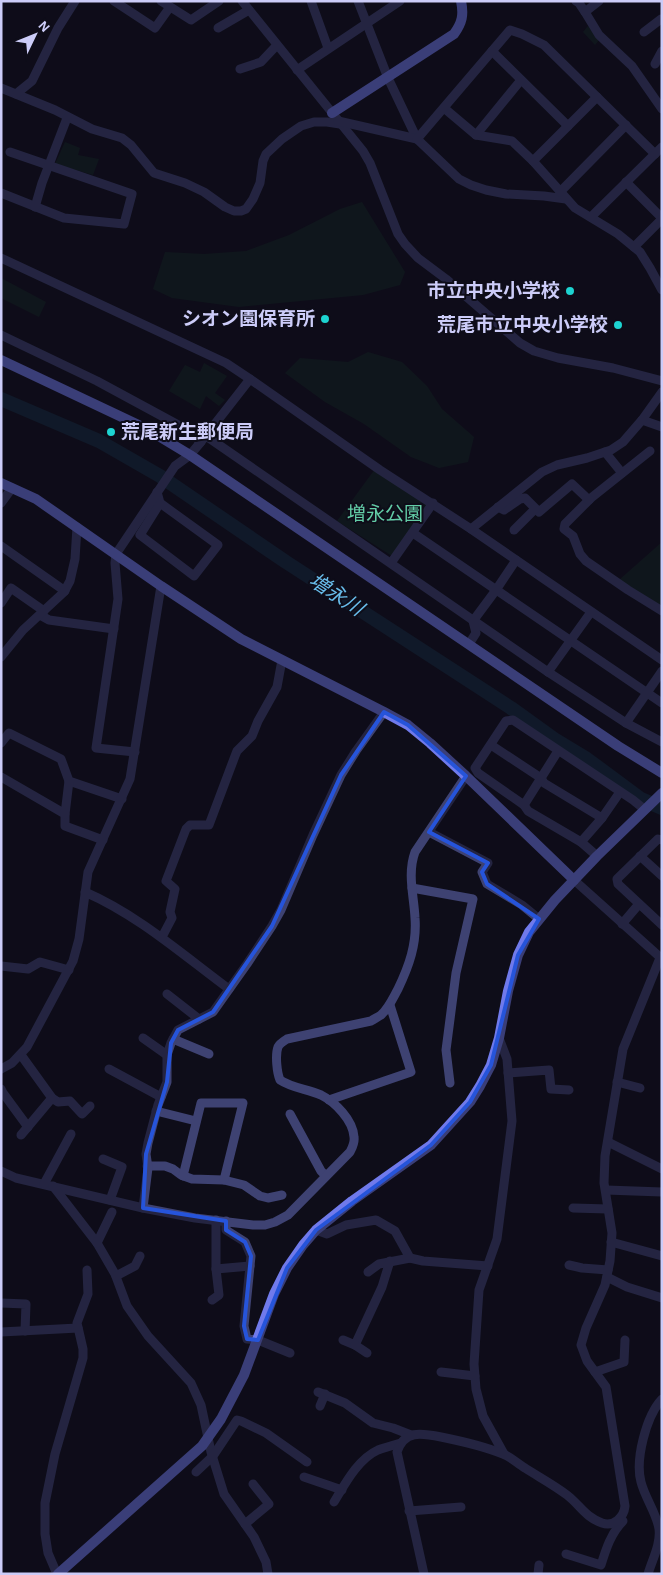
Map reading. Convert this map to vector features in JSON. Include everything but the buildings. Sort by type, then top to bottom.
[{"type":"street","points":[[114,1],[155,28],[170,7]]},
{"type":"street","points":[[161,1],[190,20],[219,1]]},
{"type":"street","points":[[242,1],[363,151],[370,163],[392,219],[405,244],[418,258],[446,279],[520,343],[534,351],[662,381]]},
{"type":"street","points":[[311,1],[328,48]]},
{"type":"street","points":[[358,1],[388,78],[417,139],[459,179],[470,185],[506,194],[563,196],[626,125]]},
{"type":"street","points":[[297,70],[400,1]]},
{"type":"street","points":[[337,119],[388,78],[454,34],[460,26],[463,16],[461,1]]},
{"type":"street","points":[[576,1],[599,35],[632,66],[662,109]]},
{"type":"street","points":[[585,12],[599,1]]},
{"type":"street","points":[[16,94],[32,81],[72,3]]},
{"type":"street","points":[[218,28],[249,10]]},
{"type":"street","points":[[644,32],[661,18],[662,20]]},
{"type":"street","points":[[417,139],[510,30],[522,34],[544,46],[626,125],[658,151],[591,217]]},
{"type":"street","points":[[240,69],[261,62],[277,45]]},
{"type":"street","points":[[492,51],[568,126]]},
{"type":"street","points":[[655,64],[662,51]]},
{"type":"street","points":[[476,135],[521,80]]},
{"type":"street","points":[[1,88],[55,110],[67,118],[92,129],[122,138],[131,145],[154,173],[185,183],[204,192],[225,207],[240,212],[246,209],[254,199],[260,183],[263,161],[266,154],[282,139],[302,126],[314,122],[337,119],[417,139]]},
{"type":"street","points":[[533,161],[597,97]]},
{"type":"street","points":[[444,108],[476,135],[512,141],[533,161],[575,208],[618,234],[640,252],[662,290]]},
{"type":"street","points":[[35,207],[48,166],[67,118]]},
{"type":"street","points":[[1,193],[64,218],[124,224],[132,194],[10,152]]},
{"type":"street","points":[[626,182],[662,218],[634,247]]},
{"type":"street","points":[[1,258],[226,364],[662,660]]},
{"type":"street","points":[[1,335],[97,381],[182,426],[391,563],[548,672],[626,723],[662,742]]},
{"type":"street","points":[[1,360],[148,429],[190,455],[662,774]]},
{"type":"street","points":[[135,752],[96,748],[118,599],[116,554],[175,466],[190,455],[250,379]]},
{"type":"street","points":[[471,529],[542,472],[558,465],[605,452],[623,442],[662,392]]},
{"type":"street","points":[[642,420],[662,428]]},
{"type":"street","points":[[605,452],[622,473]]},
{"type":"street","points":[[650,452],[589,500],[565,524],[564,529],[573,536],[580,554],[586,561],[662,612]]},
{"type":"street","points":[[1,483],[36,498],[161,586],[241,639],[408,726],[466,776],[574,880],[661,958],[623,1049],[605,1156],[604,1183],[612,1233],[607,1273],[605,1286],[586,1328],[582,1345],[587,1361],[606,1387],[624,1508],[624,1512],[619,1519],[612,1524],[604,1524],[589,1518],[567,1496],[504,1454],[459,1440],[421,1434],[411,1435],[373,1422],[345,1402],[322,1393],[320,1406]]},
{"type":"street","points":[[498,507],[504,510],[520,499],[525,498],[538,512],[572,484],[589,500]]},
{"type":"street","points":[[1,503],[12,488]]},
{"type":"street","points":[[159,490],[160,502],[140,535],[194,576],[218,545],[160,502]]},
{"type":"street","points":[[391,563],[432,503]]},
{"type":"street","points":[[514,530],[535,509]]},
{"type":"street","points":[[1,657],[23,630],[65,591],[70,581],[75,559],[77,527]]},
{"type":"street","points":[[413,533],[662,704]]},
{"type":"street","points":[[1,546],[65,591]]},
{"type":"street","points":[[473,621],[516,560]]},
{"type":"street","points":[[1,1069],[12,1063],[27,1047],[73,961],[79,939],[88,872],[130,779],[161,586]]},
{"type":"street","points":[[1,603],[11,588],[49,620],[114,629]]},
{"type":"street","points":[[548,672],[591,612]]},
{"type":"street","points":[[469,644],[476,633],[473,621]]},
{"type":"street","points":[[162,937],[172,918],[170,912],[174,889],[166,882],[186,829],[190,826],[209,825],[234,756],[252,736],[277,687],[282,660]]},
{"type":"street","points":[[626,723],[662,671]]},
{"type":"street","points":[[143,1208],[147,1166],[146,1154],[156,1111],[167,1082],[167,1055],[173,1039],[178,1030],[213,1012],[272,926],[342,775],[356,751],[384,712]]},
{"type":"street","points":[[597,856],[581,842],[528,810],[524,805],[478,773],[476,768],[506,721],[513,720],[644,809]]},
{"type":"street","points":[[1,743],[9,733],[60,759],[69,781],[65,826],[103,840]]},
{"type":"street","points":[[490,745],[541,778],[544,783],[602,818]]},
{"type":"street","points":[[524,805],[558,751]]},
{"type":"street","points":[[1,1172],[16,1178],[194,1218],[264,1225],[288,1215],[350,1152],[354,1144],[354,1136],[350,1124],[342,1112],[329,1100],[280,1080],[277,1072],[277,1048],[287,1039],[371,1021],[390,1005],[408,969],[413,953],[416,920],[410,872],[412,861],[415,852],[466,776]]},
{"type":"street","points":[[1,777],[65,814]]},
{"type":"street","points":[[69,781],[122,799]]},
{"type":"street","points":[[581,842],[602,818],[620,792]]},
{"type":"street","points":[[87,1270],[88,1294],[77,1323],[83,1358],[55,1454],[45,1502],[45,1534],[48,1553],[58,1574],[202,1446],[221,1419],[244,1375],[274,1294],[287,1268],[316,1230],[352,1201],[431,1145],[470,1102],[491,1065],[518,955],[529,932],[574,880],[660,795]]},
{"type":"street","points":[[429,832],[488,863],[482,872],[487,884],[522,905],[539,919]]},
{"type":"street","points":[[662,840],[658,839],[617,879],[618,884],[662,925]]},
{"type":"street","points":[[640,856],[662,876]]},
{"type":"street","points":[[412,888],[472,899],[456,973],[448,1031],[446,1050],[450,1083]]},
{"type":"street","points":[[85,892],[100,898],[162,937],[186,958],[229,989]]},
{"type":"street","points":[[622,924],[639,904]]},
{"type":"street","points":[[1,966],[28,969],[40,962],[69,970]]},
{"type":"street","points":[[167,994],[198,1019]]},
{"type":"street","points":[[329,1100],[411,1072],[390,1005]]},
{"type":"street","points":[[143,1038],[167,1055]]},
{"type":"street","points":[[499,1038],[507,1059],[512,1121],[497,1239],[479,1290],[475,1338],[475,1376],[476,1389],[483,1416],[504,1454]]},
{"type":"street","points":[[173,1039],[209,1054]]},
{"type":"street","points":[[21,1055],[52,1098],[58,1102],[70,1101],[82,1114],[90,1106]]},
{"type":"street","points":[[109,1069],[161,1097]]},
{"type":"street","points":[[508,1073],[550,1070],[551,1088],[569,1090]]},
{"type":"street","points":[[617,1082],[640,1088]]},
{"type":"street","points":[[1,1088],[28,1127]]},
{"type":"street","points":[[21,1135],[52,1098]]},
{"type":"street","points":[[183,1176],[201,1103],[243,1103],[224,1180]]},
{"type":"street","points":[[156,1111],[196,1121]]},
{"type":"street","points":[[290,1114],[321,1171],[326,1176]]},
{"type":"street","points":[[44,1184],[71,1134]]},
{"type":"street","points":[[608,1142],[662,1169]]},
{"type":"street","points":[[103,1159],[122,1167],[110,1200]]},
{"type":"street","points":[[147,1166],[166,1166],[192,1179],[224,1180],[244,1185],[260,1196],[268,1198],[282,1195]]},
{"type":"street","points":[[53,1186],[97,1243],[116,1276],[127,1306],[148,1336],[191,1383],[201,1405],[212,1454],[224,1494],[254,1537],[266,1562],[268,1574]]},
{"type":"street","points":[[606,1190],[662,1192]]},
{"type":"street","points":[[573,1208],[608,1210]]},
{"type":"street","points":[[97,1243],[112,1212]]},
{"type":"street","points":[[316,1230],[327,1234],[346,1225],[376,1220],[395,1231],[410,1258]]},
{"type":"street","points":[[221,1221],[226,1230],[244,1242],[251,1256],[244,1326],[247,1339],[258,1340],[290,1353]]},
{"type":"street","points":[[212,1300],[219,1296],[216,1269],[221,1221]]},
{"type":"street","points":[[611,1242],[662,1256]]},
{"type":"street","points":[[116,1276],[135,1266],[140,1256]]},
{"type":"street","points":[[368,1272],[379,1264],[410,1258],[423,1261],[488,1266]]},
{"type":"street","points":[[354,1345],[382,1287],[390,1261]]},
{"type":"street","points":[[569,1265],[607,1273],[627,1287],[662,1298]]},
{"type":"street","points":[[216,1269],[250,1266]]},
{"type":"street","points":[[1,1303],[26,1304],[25,1331]]},
{"type":"street","points":[[1,1332],[78,1328]]},
{"type":"street","points":[[343,1340],[367,1353]]},
{"type":"street","points":[[595,1372],[624,1362],[626,1340]]},
{"type":"street","points":[[441,1372],[475,1376]]},
{"type":"street","points":[[648,1574],[658,1541],[659,1528],[640,1481],[640,1452],[648,1420],[662,1399]]},
{"type":"street","points":[[196,1472],[237,1420],[241,1420],[266,1434],[307,1462]]},
{"type":"street","points":[[334,1502],[365,1459],[377,1451],[401,1443],[411,1435]]},
{"type":"street","points":[[401,1443],[397,1452],[397,1460],[424,1574]]},
{"type":"street","points":[[304,1477],[342,1490]]},
{"type":"street","points":[[245,1524],[269,1504],[253,1484]]},
{"type":"street","points":[[409,1511],[461,1507]]},
{"type":"street","points":[[566,1554],[601,1565],[606,1547],[617,1528],[625,1519],[627,1510],[624,1508]]},
{"type":"highlighted area","points":[[384,712],[408,725],[466,776],[429,832],[488,863],[482,872],[487,884],[539,919],[518,955],[491,1065],[470,1102],[431,1145],[316,1230],[287,1268],[258,1340],[247,1339],[244,1326],[251,1256],[245,1242],[226,1230],[226,1221],[143,1208],[146,1154],[167,1082],[171,1043],[178,1030],[213,1012],[272,926],[341,775]]},
{"type":"green space","points":[[588,26],[599,40],[595,45],[583,32]]},
{"type":"green space","points":[[65,142],[80,148],[78,155],[99,159],[93,175],[55,164]]},
{"type":"green space","points":[[362,202],[405,272],[400,285],[363,295],[239,307],[172,298],[153,289],[165,252],[204,254],[246,251],[289,235],[340,209]]},
{"type":"green space","points":[[1,278],[46,302],[39,317],[1,298]]},
{"type":"green space","points":[[368,352],[402,362],[427,386],[442,409],[474,437],[468,462],[439,468],[411,457],[364,424],[325,402],[285,373],[300,358],[348,362]]},
{"type":"green space","points":[[204,363],[227,376],[215,393],[225,400],[219,406],[206,396],[200,409],[169,391],[185,365],[200,372]]},
{"type":"green space","name":"増永公園","points":[[375,469],[430,507],[392,556],[337,521]]},
{"type":"green space","points":[[662,542],[662,606],[619,580]]},
{"type":"waterway","name":"増永川","points":[[1,399],[99,441],[160,476],[286,562],[587,759],[641,799],[662,808]]},
{"type":"place","name":"市立中央小学校","points":[[570,291]]},
{"type":"place","name":"シオン園保育所","points":[[325,319]]},
{"type":"place","name":"荒尾市立中央小学校","points":[[618,325]]},
{"type":"place","name":"荒尾新生郵便局","points":[[111,432]]}]
